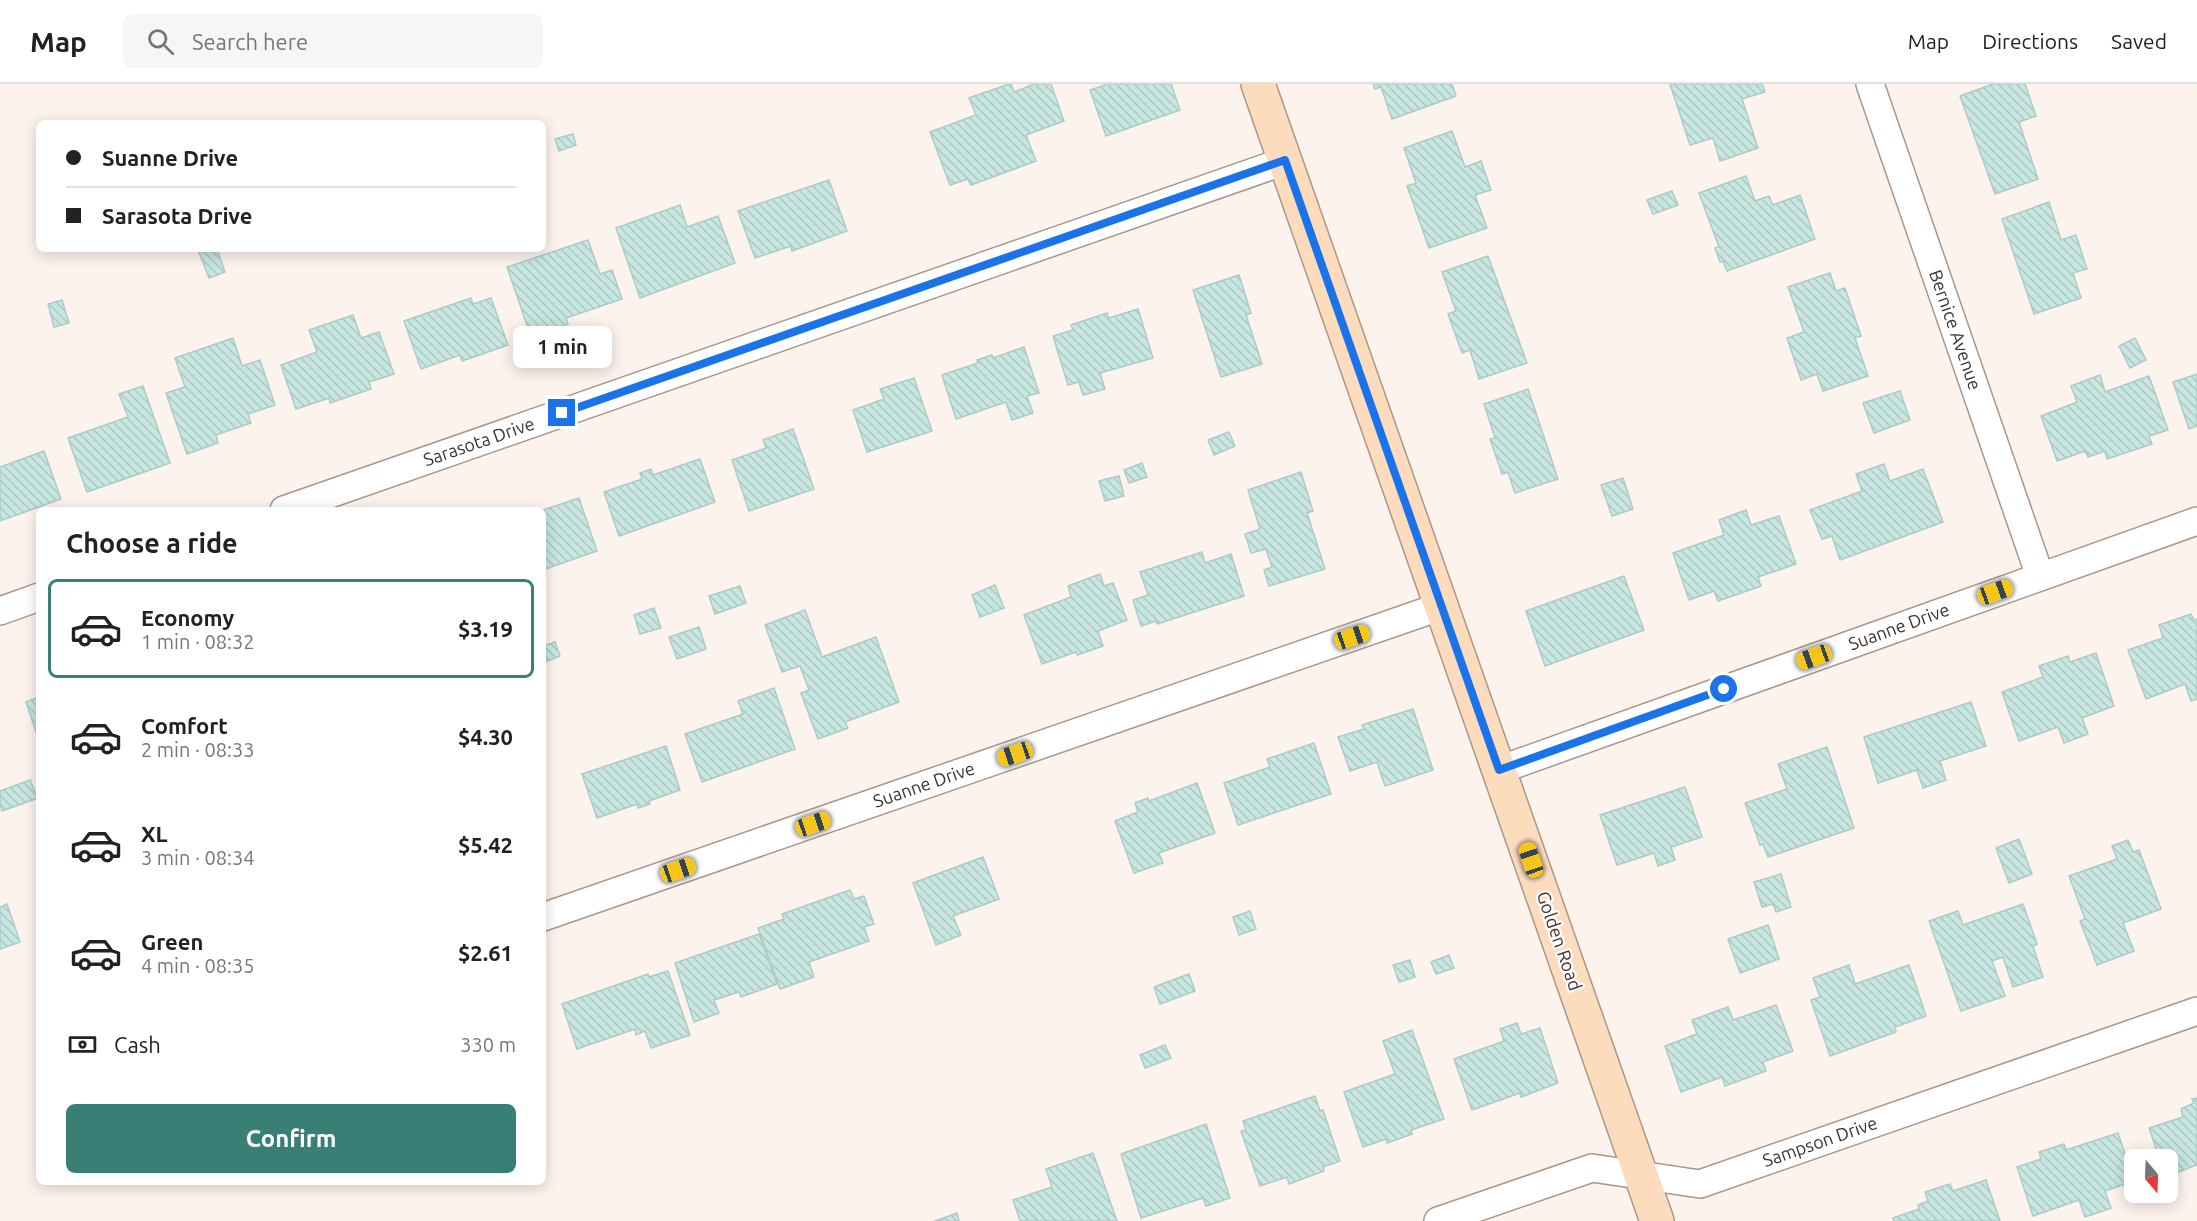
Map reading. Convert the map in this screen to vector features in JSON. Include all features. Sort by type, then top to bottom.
[{"type":"street","name":"Golden Road","points":[[1257,84],[1657,1221]]},
{"type":"street","name":"Bernice Avenue","points":[[1870,84],[2040,576]]},
{"type":"street","name":"Sarasota Drive","points":[[295,507],[1285,160]]},
{"type":"street","name":"Suanne Drive","points":[[1499,770],[2197,521]]},
{"type":"street","points":[[0,611],[36,598]]},
{"type":"street","name":"Suanne Drive","points":[[546,916],[1442,606]]},
{"type":"street","name":"Sampson Drive","points":[[1438,1221],[1592,1168],[1700,1184],[2197,1011]]},
{"type":"building","points":[[1009,84],[1014,92],[1034,84],[1051,84],[1064,121],[1026,135],[1036,161],[971,185],[968,179],[950,185],[930,132],[976,115],[969,98]]},
{"type":"building","points":[[1108,84],[1171,84],[1180,110],[1106,136],[1090,90]]},
{"type":"building","points":[[1373,84],[1452,84],[1456,96],[1392,119],[1381,87],[1375,89]]},
{"type":"building","points":[[1670,84],[1762,84],[1765,92],[1742,99],[1758,148],[1720,161],[1713,138],[1690,145]]},
{"type":"building","points":[[1993,84],[2025,84],[2036,116],[2019,122],[2038,179],[1995,194],[1960,96]]},
{"type":"building","points":[[1452,131],[1465,167],[1481,161],[1491,190],[1475,195],[1487,228],[1429,248],[1407,186],[1416,183],[1404,148]]},
{"type":"building","points":[[573,134],[576,145],[559,151],[555,139]]},
{"type":"building","points":[[1746,176],[1755,201],[1769,196],[1773,205],[1800,195],[1815,239],[1727,271],[1723,261],[1720,262],[1715,248],[1719,247],[1699,193]]},
{"type":"building","points":[[829,180],[847,231],[792,251],[791,246],[755,258],[738,211]]},
{"type":"building","points":[[1672,191],[1678,205],[1653,214],[1647,200]]},
{"type":"building","points":[[2049,202],[2061,240],[2076,235],[2087,269],[2073,273],[2081,298],[2034,314],[2002,219]]},
{"type":"building","points":[[680,205],[687,227],[718,216],[735,263],[640,298],[616,228]]},
{"type":"building","points":[[588,240],[600,274],[612,270],[622,299],[566,318],[568,324],[531,337],[507,267]]},
{"type":"building","points":[[199,252],[218,252],[225,272],[209,278]]},
{"type":"building","points":[[1488,256],[1527,363],[1479,379],[1470,350],[1462,353],[1448,314],[1456,311],[1442,272]]},
{"type":"building","points":[[1830,273],[1836,291],[1845,288],[1861,336],[1855,338],[1868,376],[1823,391],[1817,374],[1801,380],[1787,338],[1804,332],[1788,287]]},
{"type":"building","points":[[1239,275],[1251,313],[1246,315],[1262,364],[1221,377],[1193,290]]},
{"type":"building","points":[[471,298],[473,304],[491,298],[508,345],[462,361],[460,355],[421,369],[404,321]]},
{"type":"building","points":[[62,300],[69,323],[54,327],[48,304]]},
{"type":"building","points":[[1138,309],[1153,358],[1100,373],[1105,389],[1083,395],[1079,382],[1068,385],[1053,336],[1073,330],[1071,325],[1107,313],[1109,318]]},
{"type":"building","points":[[353,315],[361,338],[379,332],[394,374],[369,382],[371,389],[330,403],[329,398],[296,409],[281,365],[317,352],[309,330]]},
{"type":"building","points":[[233,338],[242,366],[260,360],[275,405],[248,414],[251,423],[216,435],[218,443],[187,454],[166,393],[185,387],[175,358]]},
{"type":"building","points":[[2135,338],[2146,360],[2130,368],[2119,346]]},
{"type":"building","points":[[1024,347],[1039,393],[1027,396],[1033,413],[1012,420],[1006,402],[956,419],[942,375],[978,363],[977,360],[992,355],[993,358]]},
{"type":"building","points":[[2197,374],[2197,426],[2189,429],[2173,382]]},
{"type":"building","points":[[2100,375],[2105,392],[2149,376],[2168,430],[2149,436],[2152,444],[2107,459],[2105,451],[2088,457],[2085,451],[2057,461],[2041,416],[2077,402],[2071,386]]},
{"type":"building","points":[[914,378],[932,431],[867,452],[853,410],[884,399],[880,389]]},
{"type":"building","points":[[143,386],[170,463],[87,492],[68,438],[128,417],[119,394]]},
{"type":"building","points":[[1528,389],[1558,479],[1515,493],[1508,472],[1502,474],[1490,439],[1495,438],[1484,404]]},
{"type":"building","points":[[1900,391],[1910,420],[1874,433],[1863,403]]},
{"type":"building","points":[[793,429],[814,489],[749,511],[732,460],[766,448],[763,440]]},
{"type":"building","points":[[1229,432],[1235,446],[1214,455],[1208,440]]},
{"type":"building","points":[[44,451],[61,499],[0,521],[0,467]]},
{"type":"building","points":[[700,459],[715,502],[619,536],[604,492],[642,479],[640,473],[651,469],[653,475]]},
{"type":"building","points":[[1142,463],[1147,477],[1129,483],[1124,470]]},
{"type":"building","points":[[1884,464],[1890,481],[1923,469],[1943,522],[1840,560],[1832,536],[1822,539],[1810,510],[1862,491],[1856,474]]},
{"type":"building","points":[[1301,472],[1313,511],[1307,513],[1325,569],[1269,586],[1264,570],[1272,567],[1266,549],[1251,553],[1245,534],[1260,529],[1248,490]]},
{"type":"building","points":[[1119,476],[1124,496],[1105,501],[1099,481]]},
{"type":"building","points":[[1623,478],[1633,509],[1612,516],[1601,485]]},
{"type":"building","points":[[579,498],[597,551],[546,569],[546,509]]},
{"type":"building","points":[[1746,510],[1751,525],[1779,516],[1796,564],[1758,577],[1761,586],[1718,601],[1714,591],[1689,600],[1673,553],[1724,535],[1719,520]]},
{"type":"building","points":[[1202,552],[1205,563],[1231,554],[1244,596],[1157,624],[1156,621],[1141,626],[1133,600],[1148,595],[1140,572]]},
{"type":"building","points":[[1100,574],[1104,586],[1113,583],[1127,620],[1098,631],[1103,646],[1077,655],[1076,652],[1042,664],[1024,615],[1071,597],[1068,586]]},
{"type":"building","points":[[1624,576],[1644,630],[1545,666],[1526,611]]},
{"type":"building","points":[[995,585],[1004,608],[980,617],[972,595]]},
{"type":"building","points":[[740,586],[746,603],[715,614],[709,596]]},
{"type":"building","points":[[654,608],[661,628],[640,634],[634,615]]},
{"type":"building","points":[[805,610],[822,657],[876,637],[899,702],[845,722],[848,728],[818,739],[801,693],[809,690],[800,666],[782,672],[765,625]]},
{"type":"building","points":[[2191,614],[2194,620],[2197,619],[2197,699],[2191,701],[2185,684],[2146,699],[2128,650],[2163,638],[2159,625]]},
{"type":"building","points":[[699,627],[706,649],[677,659],[669,637]]},
{"type":"building","points":[[555,642],[560,656],[546,662],[546,645]]},
{"type":"building","points":[[2096,653],[2114,706],[2082,718],[2088,734],[2064,743],[2058,727],[2019,741],[2002,692],[2043,677],[2039,666],[2068,656],[2070,662]]},
{"type":"building","points":[[774,688],[795,749],[702,782],[685,734],[743,714],[738,701]]},
{"type":"building","points":[[36,698],[36,732],[26,702]]},
{"type":"building","points":[[1971,702],[1986,746],[1940,761],[1946,780],[1923,788],[1917,770],[1878,783],[1864,737]]},
{"type":"building","points":[[1413,709],[1433,770],[1385,786],[1377,762],[1350,771],[1338,737],[1364,729],[1362,725]]},
{"type":"building","points":[[1314,743],[1331,794],[1238,825],[1224,783],[1270,767],[1267,759]]},
{"type":"building","points":[[666,746],[680,790],[649,801],[650,804],[638,808],[637,804],[597,818],[582,774]]},
{"type":"building","points":[[1827,747],[1854,828],[1768,857],[1763,844],[1760,845],[1745,803],[1787,789],[1778,764]]},
{"type":"building","points":[[30,780],[36,799],[2,811],[0,791]]},
{"type":"building","points":[[1197,783],[1215,833],[1159,853],[1163,863],[1134,873],[1115,821],[1138,812],[1135,803],[1148,798],[1149,801]]},
{"type":"building","points":[[1685,787],[1702,837],[1671,847],[1675,860],[1658,866],[1654,853],[1617,865],[1600,815]]},
{"type":"building","points":[[2019,839],[2032,874],[2009,883],[1996,848]]},
{"type":"building","points":[[2128,840],[2133,852],[2139,850],[2161,909],[2123,923],[2134,951],[2097,965],[2080,921],[2085,919],[2069,876],[2117,859],[2112,846]]},
{"type":"building","points":[[983,857],[999,899],[953,916],[961,935],[936,945],[913,883]]},
{"type":"building","points":[[1781,874],[1791,907],[1776,912],[1773,904],[1762,907],[1754,882]]},
{"type":"building","points":[[850,890],[854,899],[864,896],[874,924],[864,927],[869,941],[809,962],[814,977],[780,989],[758,928],[784,919],[782,914]]},
{"type":"building","points":[[7,904],[20,942],[0,949],[0,907]]},
{"type":"building","points":[[2023,904],[2037,944],[2033,946],[2043,977],[2013,987],[2003,957],[1992,961],[2005,996],[1961,1011],[1929,921],[1958,911],[1963,925]]},
{"type":"building","points":[[1250,911],[1256,929],[1239,935],[1233,917]]},
{"type":"building","points":[[1768,925],[1779,959],[1740,973],[1728,939]]},
{"type":"building","points":[[759,934],[777,984],[741,997],[739,992],[714,1000],[719,1013],[694,1022],[675,963]]},
{"type":"building","points":[[1449,955],[1454,968],[1436,974],[1431,962]]},
{"type":"building","points":[[1410,960],[1415,977],[1399,982],[1393,965]]},
{"type":"building","points":[[1849,965],[1855,984],[1909,965],[1926,1016],[1895,1027],[1896,1032],[1830,1056],[1811,1000],[1820,997],[1813,978]]},
{"type":"building","points":[[668,971],[690,1035],[651,1048],[645,1031],[636,1035],[635,1029],[577,1049],[562,1004],[648,974],[649,977]]},
{"type":"building","points":[[1189,974],[1195,991],[1160,1004],[1154,987]]},
{"type":"building","points":[[1776,1005],[1793,1051],[1763,1062],[1766,1071],[1725,1086],[1722,1077],[1681,1092],[1665,1046],[1697,1034],[1692,1020],[1728,1007],[1733,1020]]},
{"type":"building","points":[[1517,1023],[1521,1034],[1540,1028],[1558,1083],[1521,1097],[1520,1093],[1472,1110],[1454,1059],[1504,1041],[1500,1029]]},
{"type":"building","points":[[1412,1030],[1444,1119],[1411,1130],[1412,1134],[1387,1143],[1386,1139],[1363,1147],[1344,1092],[1395,1074],[1383,1041]]},
{"type":"building","points":[[1165,1045],[1171,1058],[1145,1068],[1140,1055]]},
{"type":"building","points":[[1315,1096],[1320,1111],[1323,1110],[1340,1161],[1323,1167],[1324,1171],[1289,1184],[1287,1177],[1260,1186],[1241,1131],[1246,1130],[1243,1121]]},
{"type":"building","points":[[2197,1098],[2197,1165],[2178,1172],[2178,1149],[2156,1149],[2149,1128],[2183,1117],[2181,1109],[2194,1103],[2192,1099]]},
{"type":"building","points":[[1206,1124],[1230,1198],[1206,1206],[1203,1198],[1141,1218],[1121,1154]]},
{"type":"building","points":[[2118,1133],[2124,1151],[2124,1184],[2105,1191],[2111,1208],[2085,1217],[2079,1200],[2033,1216],[2017,1167],[2041,1159],[2039,1152],[2064,1144],[2066,1150]]},
{"type":"building","points":[[1093,1153],[1117,1221],[1020,1221],[1013,1200],[1052,1187],[1046,1169]]},
{"type":"building","points":[[1986,1180],[2000,1221],[1894,1221],[1893,1218],[1919,1209],[1918,1205],[1928,1201],[1925,1192],[1950,1184],[1953,1191]]},
{"type":"building","points":[[957,1213],[959,1221],[934,1221],[938,1220]]},
{"type":"route","points":[[562,413],[1285,160],[1499,770],[1724,689]]}]
